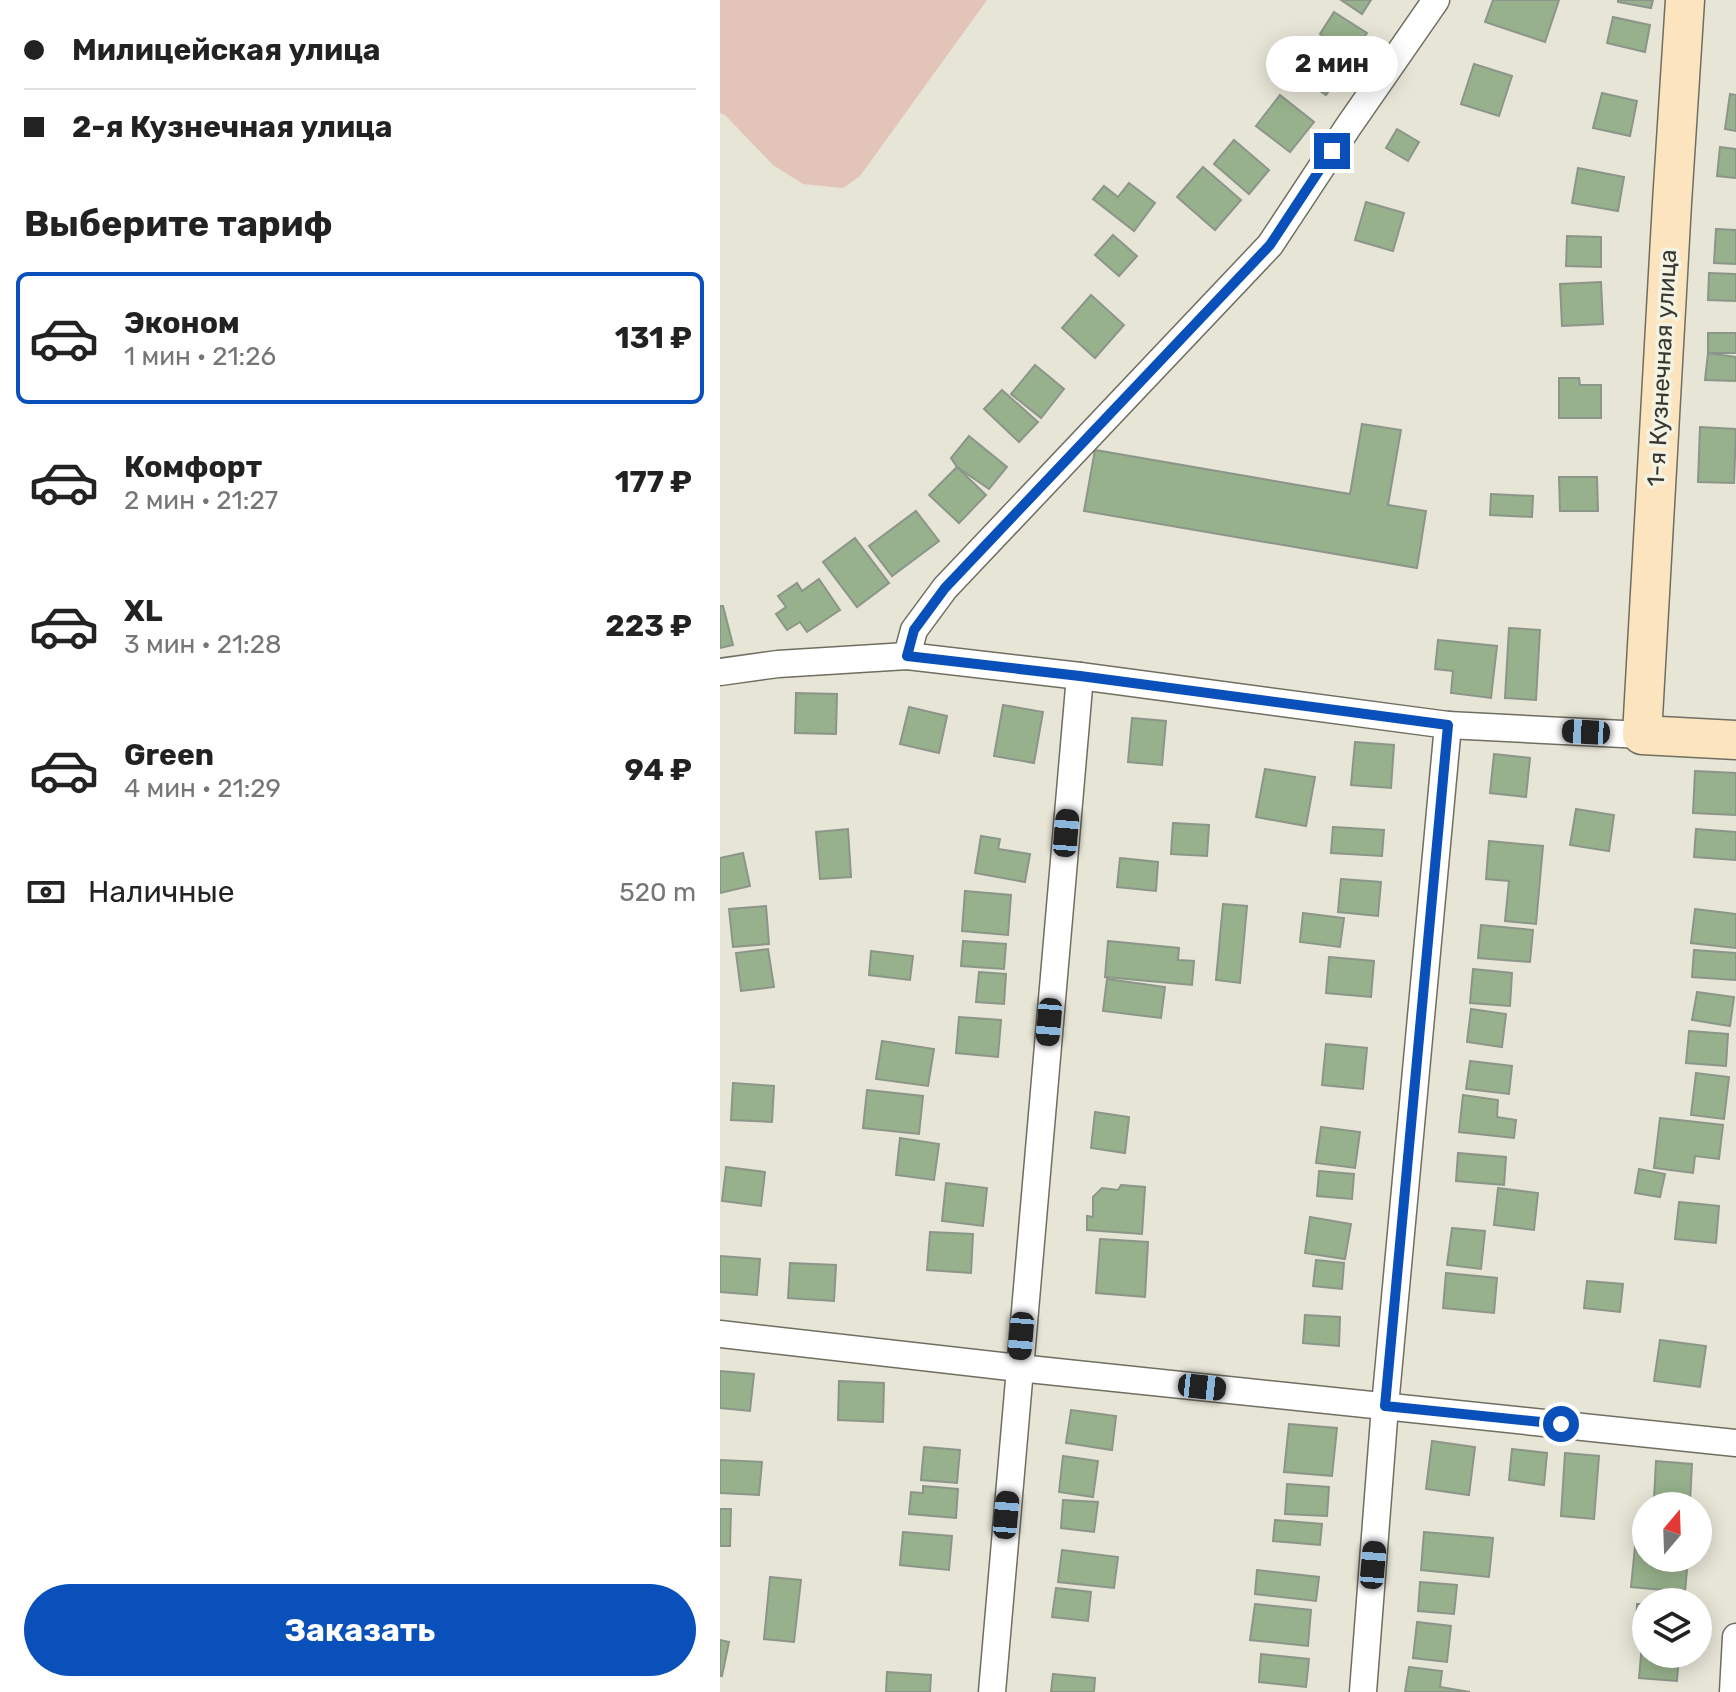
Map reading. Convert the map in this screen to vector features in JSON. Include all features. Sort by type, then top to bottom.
[{"type":"street","points":[[907,656],[914,630],[945,588],[1270,245],[1436,0]]},
{"type":"street","name":"1-я Кузнечная улица","points":[[1642,735],[1685,0]]},
{"type":"street","points":[[720,672],[778,664],[907,656],[1448,725],[1736,740]]},
{"type":"street","points":[[992,1692],[1080,676]]},
{"type":"street","points":[[1363,1692],[1385,1406],[1448,725]]},
{"type":"street","points":[[720,1334],[1736,1443]]},
{"type":"street","points":[[1733,1692],[1736,1637]]},
{"type":"shaded area","points":[[720,0],[987,0],[860,176],[843,188],[803,184],[773,165],[720,113]]},
{"type":"building","points":[[1341,0],[1371,0],[1362,14]]},
{"type":"building","points":[[1493,0],[1559,0],[1545,42],[1485,22]]},
{"type":"building","points":[[1618,0],[1653,0],[1651,8]]},
{"type":"building","points":[[1334,12],[1367,33],[1353,55],[1320,34]]},
{"type":"building","points":[[1613,17],[1650,25],[1645,52],[1607,43]]},
{"type":"building","points":[[1317,40],[1348,61],[1326,95],[1294,73]]},
{"type":"building","points":[[1474,64],[1512,76],[1499,116],[1461,104]]},
{"type":"building","points":[[1602,93],[1637,101],[1630,136],[1593,128]]},
{"type":"building","points":[[1730,94],[1736,95],[1736,131],[1725,129]]},
{"type":"building","points":[[1280,95],[1314,122],[1290,152],[1256,126]]},
{"type":"building","points":[[1397,129],[1419,142],[1408,161],[1386,148]]},
{"type":"building","points":[[1234,140],[1269,170],[1249,194],[1214,164]]},
{"type":"building","points":[[1720,147],[1736,149],[1736,178],[1717,176]]},
{"type":"building","points":[[1203,167],[1241,200],[1215,230],[1177,197]]},
{"type":"building","points":[[1578,168],[1624,177],[1618,211],[1572,203]]},
{"type":"building","points":[[1129,183],[1155,203],[1134,231],[1093,199],[1104,186],[1118,197]]},
{"type":"building","points":[[1366,202],[1404,213],[1393,251],[1355,240]]},
{"type":"building","points":[[1716,229],[1736,230],[1736,264],[1714,263]]},
{"type":"building","points":[[1113,235],[1137,256],[1119,276],[1095,255]]},
{"type":"building","points":[[1567,236],[1601,237],[1601,267],[1566,266]]},
{"type":"building","points":[[1709,273],[1736,274],[1736,301],[1708,300]]},
{"type":"building","points":[[1601,282],[1603,324],[1562,326],[1560,284]]},
{"type":"building","points":[[1091,295],[1124,325],[1095,358],[1062,328]]},
{"type":"building","points":[[1708,333],[1736,333],[1736,353],[1708,353]]},
{"type":"building","points":[[1708,353],[1736,357],[1736,381],[1705,380]]},
{"type":"building","points":[[1035,365],[1064,389],[1041,418],[1011,394]]},
{"type":"building","points":[[1559,378],[1579,378],[1580,385],[1601,385],[1601,418],[1559,418]]},
{"type":"building","points":[[1002,390],[1038,422],[1019,442],[984,409]]},
{"type":"building","points":[[1362,424],[1401,430],[1388,505],[1426,511],[1417,568],[1084,511],[1095,450],[1350,494]]},
{"type":"building","points":[[1700,427],[1736,429],[1734,483],[1698,482]]},
{"type":"building","points":[[969,436],[1007,467],[989,489],[957,467],[951,458]]},
{"type":"building","points":[[957,467],[986,495],[959,523],[929,495]]},
{"type":"building","points":[[1559,477],[1597,477],[1598,511],[1560,511]]},
{"type":"building","points":[[1491,494],[1533,496],[1532,517],[1490,515]]},
{"type":"building","points":[[916,511],[939,541],[892,576],[869,546]]},
{"type":"building","points":[[855,538],[889,583],[857,607],[823,562]]},
{"type":"building","points":[[819,579],[840,610],[807,632],[800,622],[787,630],[776,614],[786,607],[778,596],[797,583],[802,591]]},
{"type":"building","points":[[720,606],[723,606],[733,645],[720,648]]},
{"type":"building","points":[[1509,628],[1540,630],[1536,700],[1505,698]]},
{"type":"building","points":[[1438,640],[1497,646],[1491,698],[1451,693],[1453,671],[1435,669]]},
{"type":"building","points":[[796,693],[837,694],[836,734],[795,733]]},
{"type":"building","points":[[1003,705],[1043,712],[1034,763],[994,756]]},
{"type":"building","points":[[909,707],[947,716],[939,753],[900,744]]},
{"type":"building","points":[[1132,718],[1166,721],[1162,765],[1128,762]]},
{"type":"building","points":[[1355,742],[1394,745],[1391,788],[1351,785]]},
{"type":"building","points":[[1494,754],[1530,758],[1526,797],[1490,793]]},
{"type":"building","points":[[1265,769],[1315,777],[1306,826],[1256,817]]},
{"type":"building","points":[[1695,771],[1736,773],[1736,815],[1693,813]]},
{"type":"building","points":[[1576,809],[1614,815],[1609,851],[1570,845]]},
{"type":"building","points":[[1173,823],[1209,825],[1207,856],[1171,854]]},
{"type":"building","points":[[1333,827],[1384,830],[1382,856],[1331,853]]},
{"type":"building","points":[[848,829],[851,877],[820,879],[816,832]]},
{"type":"building","points":[[1696,829],[1736,832],[1736,860],[1694,857]]},
{"type":"building","points":[[981,836],[1000,839],[998,849],[1030,854],[1025,882],[975,873]]},
{"type":"building","points":[[1489,841],[1543,846],[1536,924],[1505,921],[1509,881],[1486,879]]},
{"type":"building","points":[[743,853],[750,886],[720,893],[720,858]]},
{"type":"building","points":[[1120,858],[1158,862],[1156,891],[1117,887]]},
{"type":"building","points":[[1341,879],[1381,882],[1378,916],[1338,912]]},
{"type":"building","points":[[965,891],[1011,895],[1008,935],[962,931]]},
{"type":"building","points":[[1223,904],[1247,906],[1240,983],[1216,980]]},
{"type":"building","points":[[766,906],[769,944],[733,947],[729,909]]},
{"type":"building","points":[[1695,909],[1736,914],[1736,948],[1691,943]]},
{"type":"building","points":[[1303,913],[1344,918],[1340,947],[1300,942]]},
{"type":"building","points":[[1481,925],[1533,930],[1530,962],[1478,958]]},
{"type":"building","points":[[963,941],[1006,944],[1004,969],[961,966]]},
{"type":"building","points":[[1108,941],[1179,948],[1178,960],[1194,961],[1192,985],[1105,977]]},
{"type":"building","points":[[768,949],[774,987],[741,991],[736,953]]},
{"type":"building","points":[[1694,950],[1736,953],[1736,980],[1692,977]]},
{"type":"building","points":[[871,951],[913,956],[910,980],[869,975]]},
{"type":"building","points":[[1329,957],[1374,961],[1371,997],[1326,993]]},
{"type":"building","points":[[1473,969],[1512,973],[1510,1006],[1470,1003]]},
{"type":"building","points":[[979,972],[1006,974],[1004,1004],[976,1002]]},
{"type":"building","points":[[1107,979],[1165,987],[1161,1018],[1103,1011]]},
{"type":"building","points":[[1697,992],[1734,997],[1730,1026],[1692,1020]]},
{"type":"building","points":[[1471,1009],[1506,1014],[1502,1047],[1467,1042]]},
{"type":"building","points":[[959,1017],[1001,1020],[998,1057],[956,1053]]},
{"type":"building","points":[[1689,1031],[1728,1034],[1726,1066],[1686,1063]]},
{"type":"building","points":[[882,1041],[934,1049],[928,1086],[876,1079]]},
{"type":"building","points":[[1326,1044],[1367,1048],[1363,1089],[1322,1085]]},
{"type":"building","points":[[1470,1061],[1512,1066],[1509,1094],[1466,1089]]},
{"type":"building","points":[[1696,1073],[1729,1077],[1724,1119],[1691,1115]]},
{"type":"building","points":[[733,1083],[774,1086],[772,1122],[731,1120]]},
{"type":"building","points":[[867,1090],[923,1096],[919,1134],[863,1128]]},
{"type":"building","points":[[1463,1095],[1498,1100],[1497,1117],[1516,1120],[1514,1138],[1459,1132]]},
{"type":"building","points":[[1095,1112],[1129,1117],[1125,1153],[1091,1148]]},
{"type":"building","points":[[1660,1118],[1723,1125],[1719,1159],[1695,1156],[1693,1173],[1654,1168]]},
{"type":"building","points":[[1321,1127],[1360,1132],[1355,1168],[1316,1163]]},
{"type":"building","points":[[900,1138],[939,1144],[934,1180],[896,1175]]},
{"type":"building","points":[[1458,1153],[1506,1157],[1504,1185],[1456,1181]]},
{"type":"building","points":[[726,1167],[765,1172],[761,1206],[722,1201]]},
{"type":"building","points":[[1639,1169],[1665,1174],[1660,1197],[1635,1193]]},
{"type":"building","points":[[1319,1171],[1354,1174],[1352,1199],[1317,1196]]},
{"type":"building","points":[[946,1183],[987,1188],[983,1226],[942,1221]]},
{"type":"building","points":[[1121,1185],[1145,1187],[1142,1234],[1087,1230],[1087,1216],[1093,1217],[1093,1197],[1102,1188],[1118,1190]]},
{"type":"building","points":[[1498,1188],[1538,1193],[1534,1230],[1494,1225]]},
{"type":"building","points":[[1679,1202],[1719,1206],[1716,1243],[1675,1239]]},
{"type":"building","points":[[1310,1217],[1351,1224],[1345,1259],[1305,1253]]},
{"type":"building","points":[[1452,1228],[1485,1231],[1481,1269],[1447,1265]]},
{"type":"building","points":[[930,1232],[973,1234],[971,1273],[927,1270]]},
{"type":"building","points":[[1100,1239],[1148,1242],[1145,1297],[1096,1293]]},
{"type":"building","points":[[720,1256],[760,1259],[757,1295],[720,1292]]},
{"type":"building","points":[[1316,1260],[1344,1263],[1342,1289],[1313,1286]]},
{"type":"building","points":[[790,1263],[836,1265],[834,1301],[788,1298]]},
{"type":"building","points":[[1446,1273],[1497,1278],[1494,1313],[1443,1308]]},
{"type":"building","points":[[1587,1281],[1623,1284],[1620,1312],[1584,1308]]},
{"type":"building","points":[[1305,1315],[1340,1317],[1339,1346],[1303,1343]]},
{"type":"building","points":[[1660,1340],[1706,1346],[1700,1387],[1654,1381]]},
{"type":"building","points":[[720,1371],[754,1374],[750,1411],[720,1408]]},
{"type":"building","points":[[839,1381],[884,1383],[883,1422],[838,1420]]},
{"type":"building","points":[[1071,1410],[1116,1416],[1112,1450],[1066,1443]]},
{"type":"building","points":[[1289,1424],[1337,1428],[1332,1476],[1284,1472]]},
{"type":"building","points":[[1432,1441],[1475,1447],[1469,1495],[1426,1489]]},
{"type":"building","points":[[924,1447],[960,1450],[957,1483],[921,1480]]},
{"type":"building","points":[[1512,1449],[1547,1453],[1544,1485],[1509,1480]]},
{"type":"building","points":[[1565,1453],[1599,1456],[1594,1519],[1561,1516]]},
{"type":"building","points":[[1063,1456],[1098,1461],[1093,1497],[1059,1492]]},
{"type":"building","points":[[720,1460],[762,1462],[759,1495],[720,1493]]},
{"type":"building","points":[[1656,1461],[1692,1464],[1690,1492],[1654,1492]]},
{"type":"building","points":[[1287,1484],[1329,1487],[1327,1516],[1285,1514]]},
{"type":"building","points":[[923,1486],[958,1489],[956,1518],[909,1514],[911,1492],[923,1493]]},
{"type":"building","points":[[1063,1500],[1098,1502],[1094,1532],[1061,1528]]},
{"type":"building","points":[[720,1509],[731,1509],[730,1546],[720,1546]]},
{"type":"building","points":[[1275,1520],[1322,1524],[1320,1545],[1273,1541]]},
{"type":"building","points":[[903,1532],[952,1536],[949,1570],[900,1565]]},
{"type":"building","points":[[1424,1532],[1493,1538],[1489,1577],[1421,1570]]},
{"type":"building","points":[[1062,1550],[1118,1557],[1114,1588],[1058,1582]]},
{"type":"building","points":[[1257,1570],[1319,1577],[1316,1601],[1255,1594]]},
{"type":"building","points":[[1632,1572],[1687,1572],[1685,1588],[1631,1587]]},
{"type":"building","points":[[770,1577],[801,1580],[794,1642],[764,1639]]},
{"type":"building","points":[[1420,1582],[1457,1585],[1454,1614],[1418,1611]]},
{"type":"building","points":[[1056,1588],[1091,1592],[1088,1621],[1052,1617]]},
{"type":"building","points":[[1255,1604],[1311,1610],[1308,1646],[1250,1640]]},
{"type":"building","points":[[1417,1622],[1451,1626],[1447,1662],[1413,1658]]},
{"type":"building","points":[[720,1640],[729,1642],[722,1676],[720,1676]]},
{"type":"building","points":[[1261,1654],[1309,1659],[1306,1687],[1259,1682]]},
{"type":"building","points":[[1409,1667],[1442,1671],[1440,1687],[1470,1692],[1405,1692]]},
{"type":"building","points":[[1640,1668],[1678,1668],[1677,1681],[1639,1678]]},
{"type":"building","points":[[887,1672],[931,1675],[930,1692],[886,1692]]},
{"type":"building","points":[[1053,1674],[1095,1678],[1094,1692],[1051,1692]]},
{"type":"route","points":[[1332,151],[1270,245],[945,588],[914,630],[907,656],[1448,725],[1385,1406],[1561,1424]]}]
